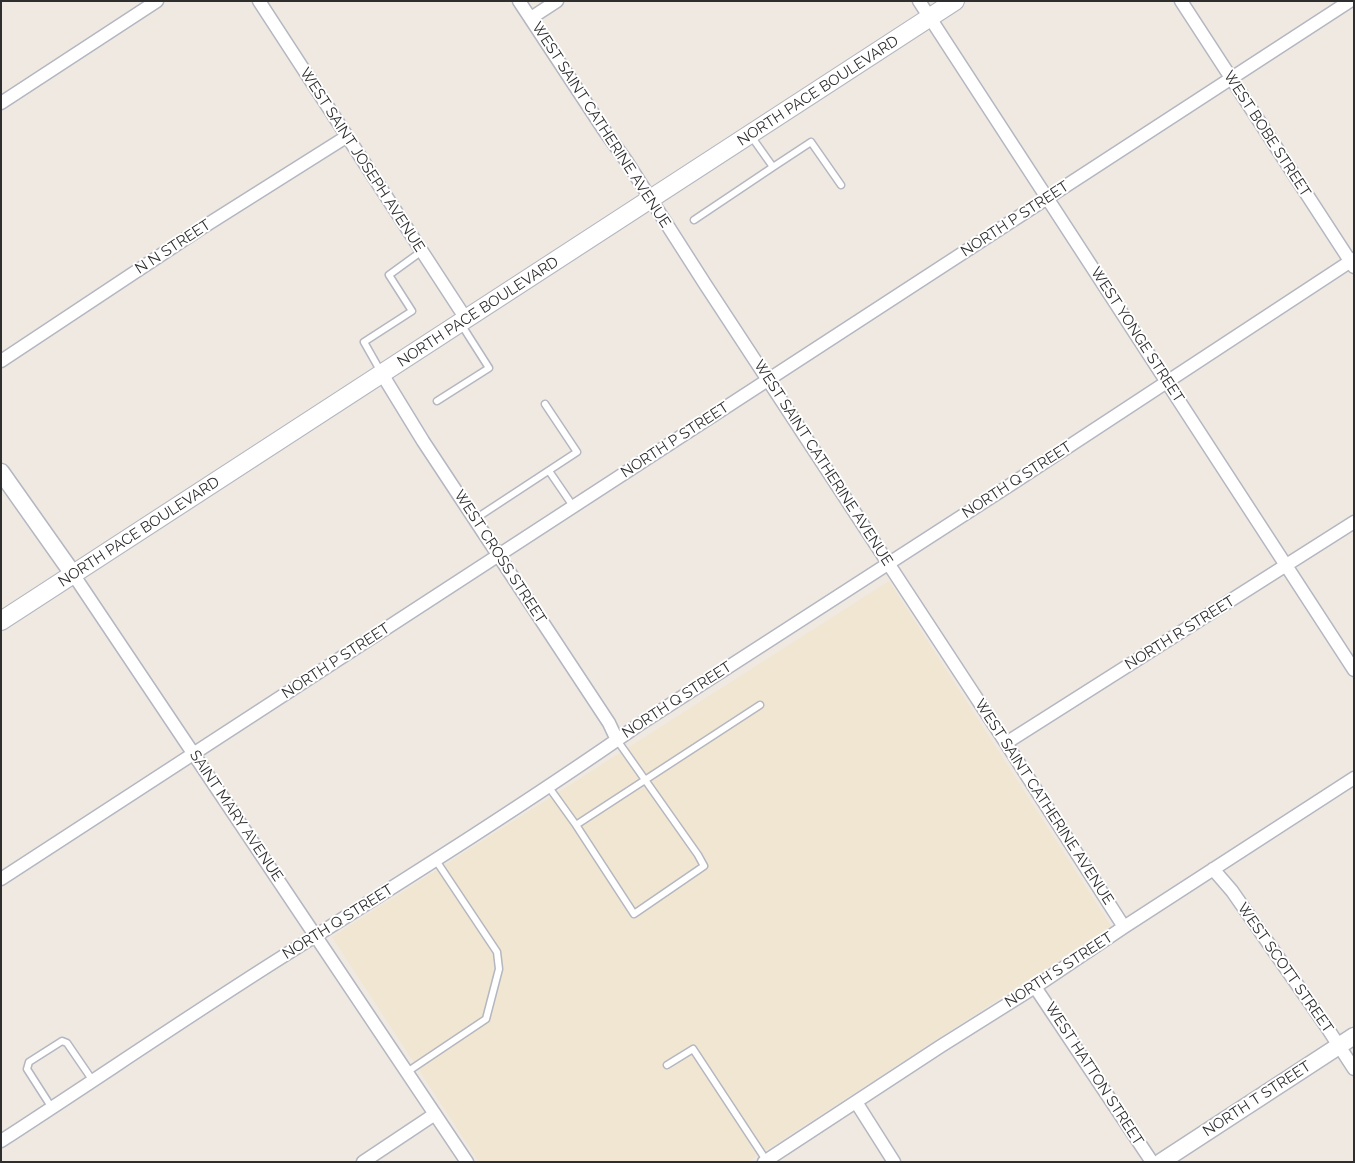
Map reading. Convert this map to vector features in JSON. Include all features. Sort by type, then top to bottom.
[{"type":"main road","name":"NORTH PACE BOULEVARD","points":[[1,621],[955,1]]},
{"type":"street","points":[[1,103],[157,1]]},
{"type":"street","name":"WEST SAINT JOSEPH AVENUE","points":[[259,1],[422,251],[463,321]]},
{"type":"street","name":"WEST SAINT CATHERINE AVENUE","points":[[519,1],[651,199],[1124,927]]},
{"type":"street","points":[[530,18],[557,1]]},
{"type":"street","name":"WEST YONGE STREET","points":[[919,1],[1354,670]]},
{"type":"street","name":"WEST BOBE STREET","points":[[1181,1],[1352,263]]},
{"type":"street","name":"NORTH P STREET","points":[[1,879],[1350,1]]},
{"type":"street","name":"N N STREET","points":[[1,361],[197,231],[346,137]]},
{"type":"street","name":"NORTH Q STREET","points":[[1,1141],[1352,263]]},
{"type":"street","name":"WEST CROSS STREET","points":[[382,374],[609,723],[617,740]]},
{"type":"street","name":"SAINT MARY AVENUE","points":[[2,477],[74,574],[467,1162]]},
{"type":"street","name":"NORTH R STREET","points":[[1006,743],[1354,522]]},
{"type":"street","name":"NORTH S STREET","points":[[765,1161],[1354,778]]},
{"type":"street","name":"WEST SCOTT STREET","points":[[1213,869],[1237,899],[1354,1069]]},
{"type":"street","name":"WEST HATTON STREET","points":[[1035,987],[1152,1162]]},
{"type":"street","name":"NORTH T STREET","points":[[1161,1162],[1354,1036]]},
{"type":"street","points":[[856,1102],[894,1162]]},
{"type":"street","points":[[364,1162],[435,1114]]},
{"type":"lane","points":[[750,135],[773,166]]},
{"type":"lane","points":[[694,220],[811,142],[841,185]]},
{"type":"lane","points":[[382,374],[364,342],[412,311],[389,275],[422,251]]},
{"type":"lane","points":[[438,401],[489,368],[463,321]]},
{"type":"lane","points":[[475,519],[577,452],[545,404]]},
{"type":"lane","points":[[549,471],[573,506]]},
{"type":"lane","points":[[576,825],[760,705]]},
{"type":"lane","points":[[548,786],[634,914],[704,866],[617,740]]},
{"type":"lane","points":[[407,1072],[486,1019],[499,970],[497,952],[435,860]]},
{"type":"lane","points":[[52,1108],[27,1069],[29,1062],[62,1041],[67,1043],[93,1081]]},
{"type":"lane","points":[[667,1065],[693,1049],[765,1161]]},
{"type":"shaded area","points":[[889,581],[1111,926],[748,1162],[479,1162],[332,937]]}]
